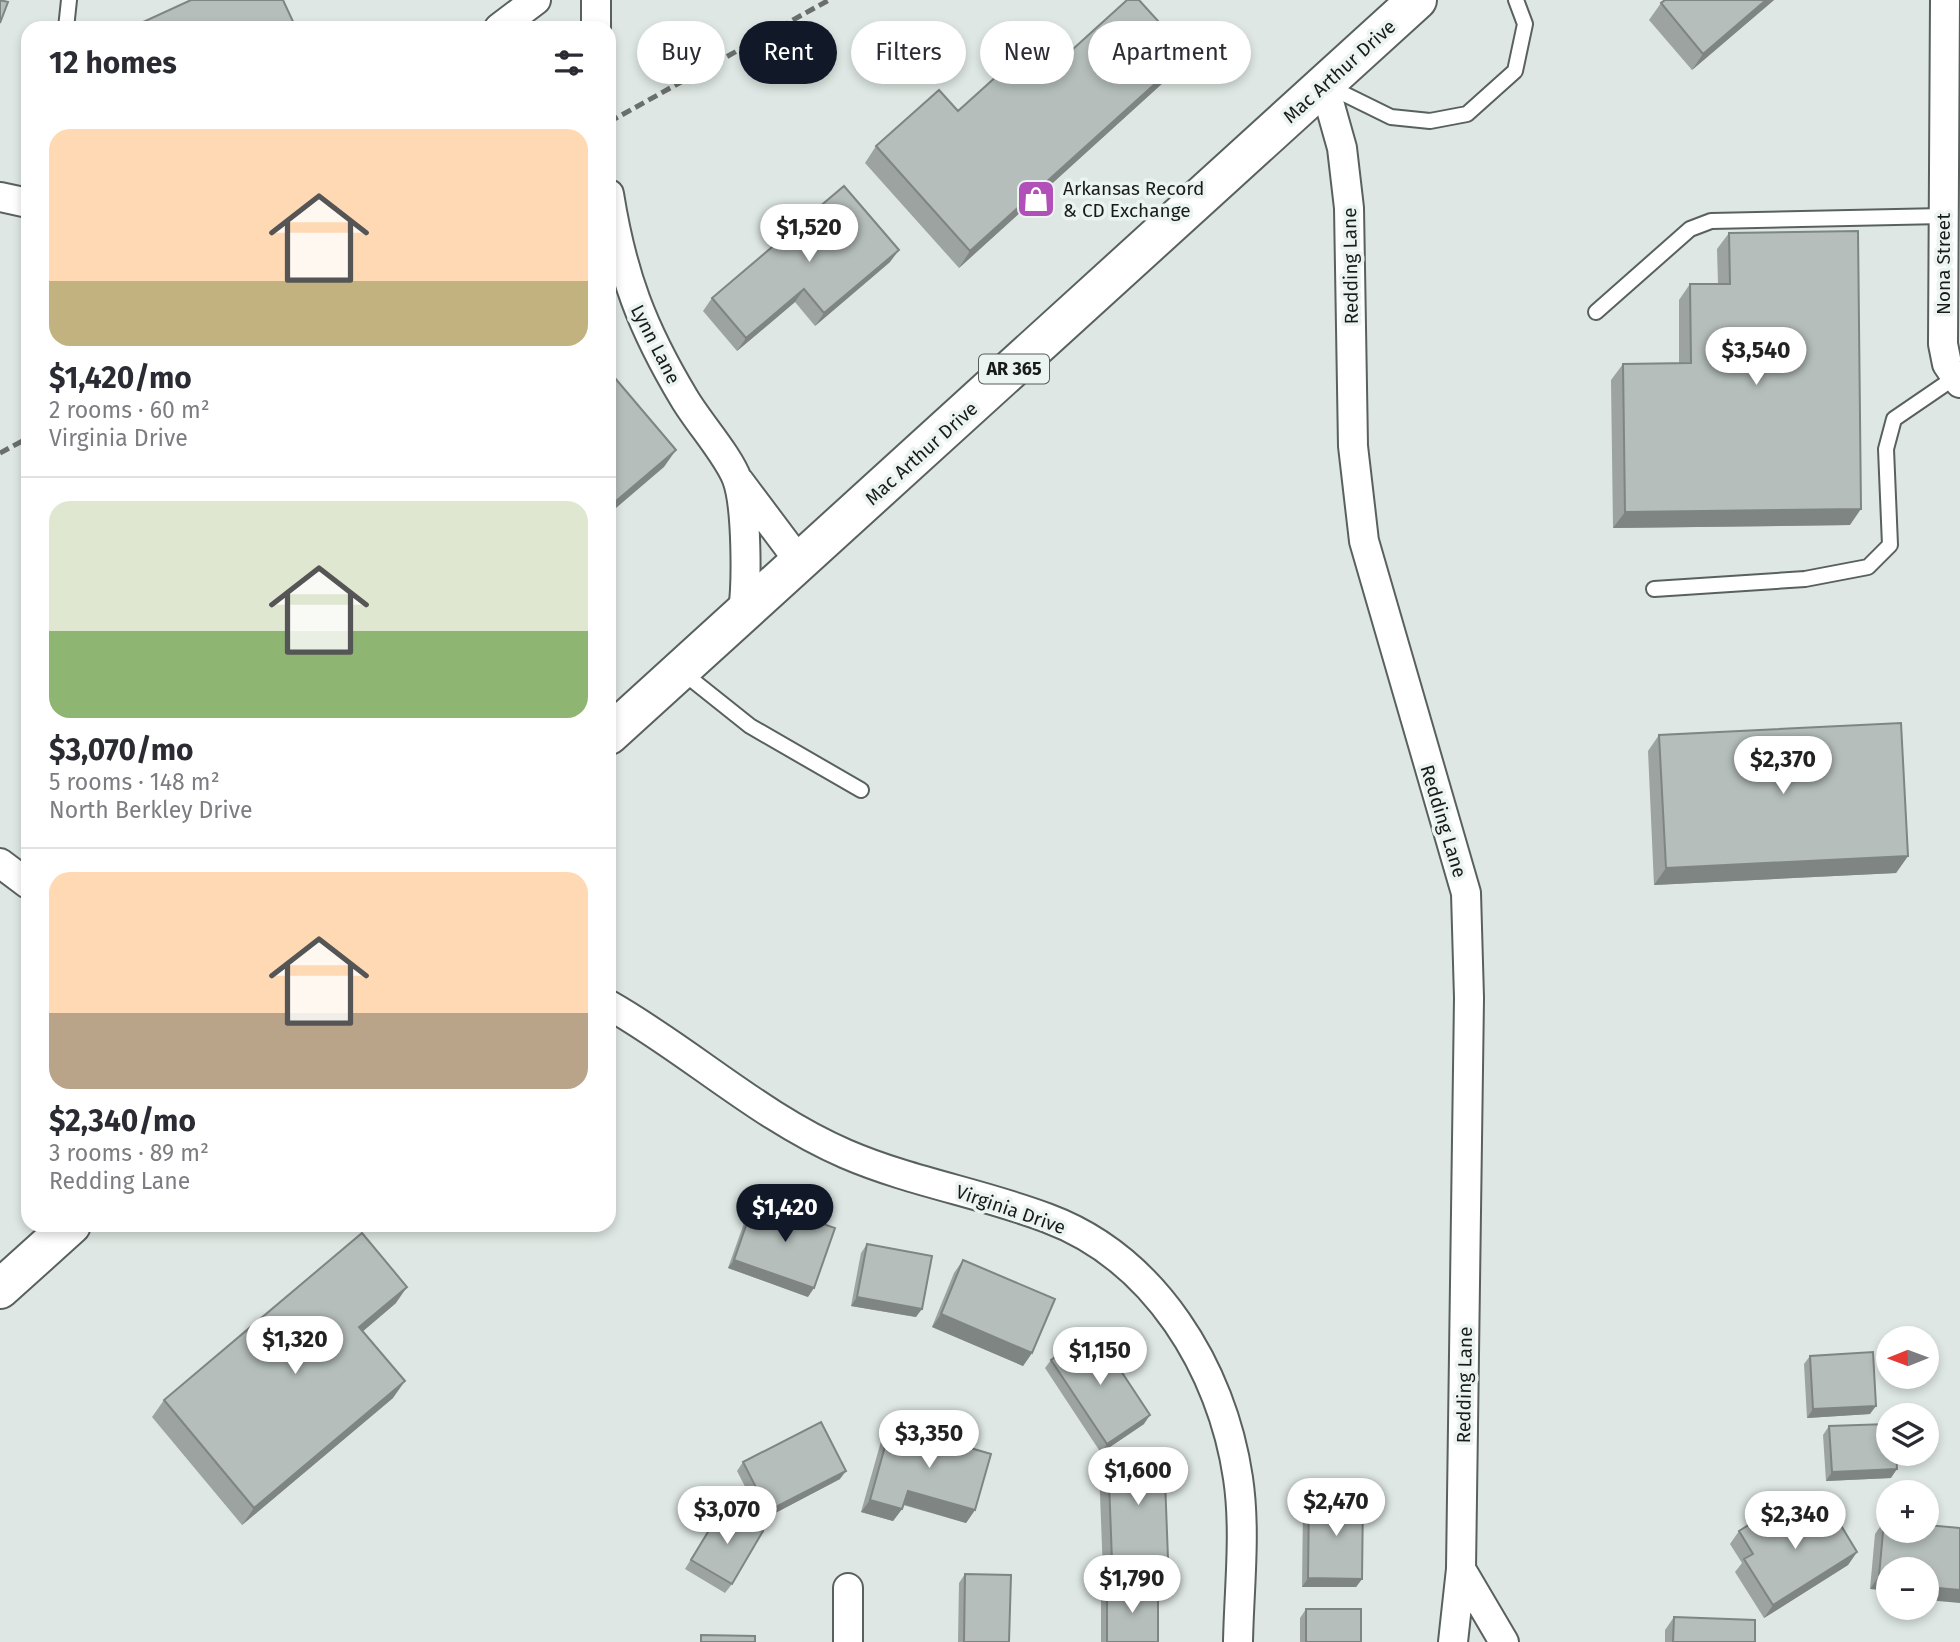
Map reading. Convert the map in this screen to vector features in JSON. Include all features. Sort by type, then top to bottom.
[{"type":"main road","name":"Mac Arthur Drive","points":[[616,729],[1417,0]]},
{"type":"main road","points":[[0,1289],[63,1232]]},
{"type":"street","points":[[508,21],[536,0]]},
{"type":"street","points":[[596,0],[596,21]]},
{"type":"street","name":"Nona Street","points":[[1945,0],[1952,98],[1943,216],[1943,344],[1947,364],[1957,381]]},
{"type":"street","name":"Redding Lane","points":[[1324,84],[1342,148],[1349,208],[1353,446],[1364,541],[1466,893],[1469,998],[1461,1569],[1453,1642]]},
{"type":"street","points":[[0,197],[21,202]]},
{"type":"street","name":"Lynn Lane","points":[[616,226],[631,294],[651,340],[685,400],[737,479],[799,562]]},
{"type":"street","name":"Lynn Lane","points":[[737,479],[742,515],[746,594],[743,612]]},
{"type":"street","points":[[0,863],[21,879]]},
{"type":"street","name":"Virginia Drive","points":[[616,1009],[650,1028],[775,1116],[817,1140],[894,1172],[1050,1219],[1111,1254],[1153,1292],[1178,1321],[1206,1367],[1223,1409],[1238,1478],[1241,1508],[1238,1642]]},
{"type":"street","points":[[1461,1569],[1504,1642]]},
{"type":"street","points":[[848,1588],[848,1642]]},
{"type":"lane","points":[[67,21],[69,0]]},
{"type":"lane","points":[[1324,84],[1391,117],[1430,121],[1467,114],[1514,71],[1525,24],[1516,0]]},
{"type":"lane","points":[[1595,313],[1690,229],[1711,220],[1943,216]]},
{"type":"lane","points":[[1654,589],[1805,579],[1868,566],[1891,545],[1886,449],[1894,419],[1957,381]]},
{"type":"lane","points":[[680,670],[750,726],[861,790]]},
{"type":"building","points":[[0,0],[8,2],[0,23]]},
{"type":"building","points":[[191,0],[283,0],[293,21],[145,21]]},
{"type":"building","points":[[1127,0],[1139,0],[1158,21],[1104,21]]},
{"type":"building","points":[[1665,0],[1766,0],[1703,54],[1661,3]]},
{"type":"building","points":[[1088,35],[1088,84],[1155,84],[970,251],[876,146],[939,90],[958,111],[988,84],[1074,84],[1074,48]]},
{"type":"building","points":[[844,186],[899,250],[824,313],[804,289],[746,338],[712,298]]},
{"type":"building","points":[[1858,231],[1861,509],[1625,512],[1623,364],[1691,363],[1690,284],[1730,284],[1729,233]]},
{"type":"building","points":[[616,379],[676,450],[616,501]]},
{"type":"building","points":[[1901,723],[1908,856],[1666,868],[1659,735]]},
{"type":"building","points":[[755,1200],[835,1228],[814,1288],[734,1260]]},
{"type":"building","points":[[362,1233],[407,1287],[359,1327],[405,1381],[254,1508],[164,1400]]},
{"type":"building","points":[[867,1244],[932,1256],[922,1309],[857,1297]]},
{"type":"building","points":[[963,1260],[1055,1299],[1032,1353],[941,1314]]},
{"type":"building","points":[[1094,1330],[1150,1415],[1107,1444],[1051,1360]]},
{"type":"building","points":[[1873,1352],[1876,1406],[1813,1409],[1810,1356]]},
{"type":"building","points":[[821,1422],[846,1471],[768,1511],[743,1462]]},
{"type":"building","points":[[1876,1424],[1876,1466],[1897,1466],[1897,1469],[1832,1472],[1829,1426]]},
{"type":"building","points":[[891,1425],[991,1454],[975,1510],[908,1491],[902,1509],[870,1500]]},
{"type":"building","points":[[1164,1453],[1168,1559],[1112,1561],[1108,1455]]},
{"type":"building","points":[[1309,1497],[1363,1497],[1362,1579],[1308,1578]]},
{"type":"building","points":[[1828,1504],[1857,1552],[1773,1605],[1744,1559],[1753,1554],[1739,1531],[1774,1509],[1787,1530]]},
{"type":"building","points":[[723,1507],[763,1531],[732,1584],[691,1560]]},
{"type":"building","points":[[1939,1526],[1960,1528],[1960,1590],[1939,1588],[1939,1557],[1881,1557],[1882,1543],[1939,1543]]},
{"type":"building","points":[[965,1574],[1011,1575],[1009,1642],[964,1642]]},
{"type":"building","points":[[1107,1588],[1158,1589],[1158,1642],[1107,1642]]},
{"type":"building","points":[[1306,1609],[1361,1609],[1361,1642],[1306,1642]]},
{"type":"building","points":[[1674,1617],[1755,1620],[1755,1642],[1673,1642]]},
{"type":"building","points":[[701,1635],[755,1636],[755,1642],[701,1642]]},
{"type":"railway","points":[[616,118],[829,0]]},
{"type":"railway","points":[[0,453],[21,442]]},
{"type":"place","name":"Arkansas Record & CD Exchange","points":[[1036,199]]}]
